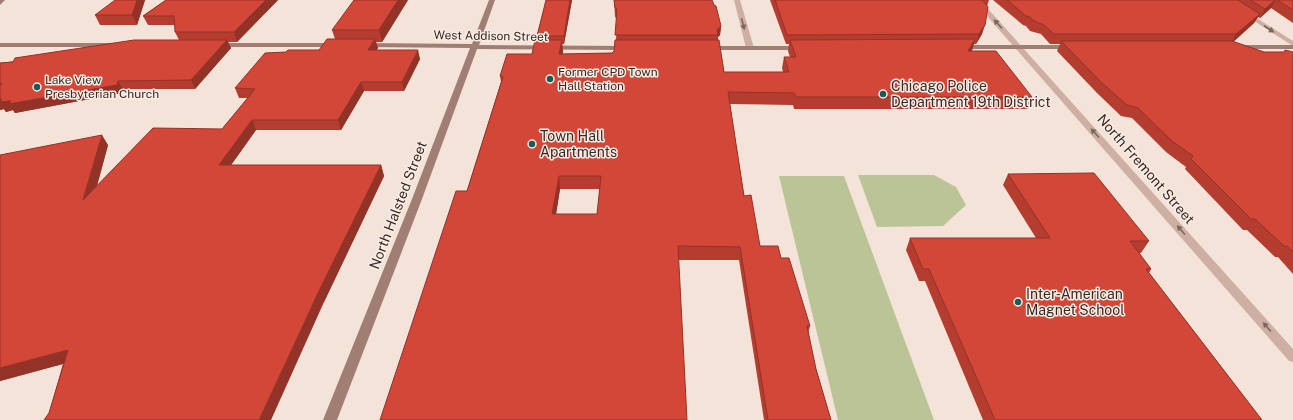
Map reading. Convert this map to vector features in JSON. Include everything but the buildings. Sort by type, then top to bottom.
[{"type":"street","name":"North Halsted Street","points":[[330,420],[417,199],[492,0]]},
{"type":"street","points":[[737,0],[750,48]]},
{"type":"street","name":"North Fremont Street","points":[[976,0],[1293,357]]},
{"type":"street","points":[[1224,0],[1293,46]]},
{"type":"street","points":[[0,45],[123,45]]},
{"type":"street","points":[[209,45],[341,45]]},
{"type":"street","name":"West Addison Street","points":[[356,45],[639,48]]},
{"type":"street","points":[[1225,47],[1293,46]]},
{"type":"street","points":[[948,47],[1078,47]]},
{"type":"street","points":[[699,48],[810,48]]},
{"type":"green space","points":[[858,175],[934,175],[956,187],[966,205],[943,226],[877,227]]},
{"type":"green space","points":[[779,176],[844,176],[934,420],[838,420]]},
{"type":"place","name":"Former CPD Town Hall Station","points":[[550,79]]},
{"type":"place","name":"Lake View Presbyterian Church","points":[[37,87]]},
{"type":"place","name":"Chicago Police Department 19th District","points":[[883,94]]},
{"type":"place","name":"Town Hall Apartments","points":[[532,144]]},
{"type":"place","name":"Inter-American Magnet School","points":[[1018,302]]}]
